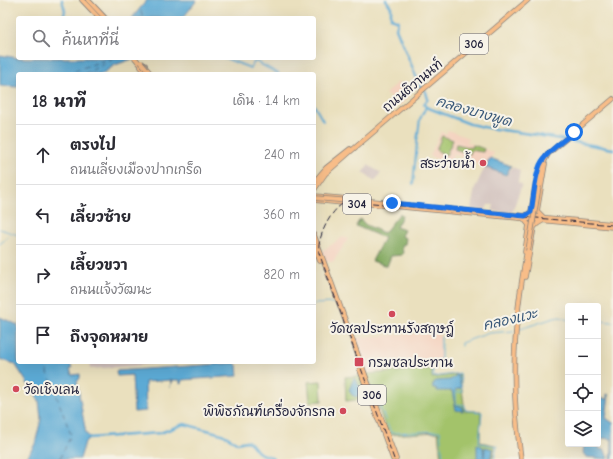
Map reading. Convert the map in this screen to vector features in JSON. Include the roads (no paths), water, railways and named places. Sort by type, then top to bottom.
[{"type":"main road","points":[[79,0],[94,16]]},
{"type":"main road","points":[[83,0],[98,16]]},
{"type":"main road","points":[[88,0],[102,16]]},
{"type":"main road","name":"ถนนติวานนท์","points":[[316,183],[325,170],[525,0]]},
{"type":"main road","name":"ถนนติวานนท์","points":[[478,41],[528,0]]},
{"type":"main road","points":[[138,60],[149,72]]},
{"type":"main road","points":[[521,459],[516,417],[515,376],[516,331],[529,225],[524,218],[531,212],[540,166],[567,140],[613,101]]},
{"type":"main road","points":[[523,279],[538,186],[546,160]]},
{"type":"main road","points":[[523,279],[535,225],[543,219],[537,211],[546,160]]},
{"type":"main road","points":[[316,189],[320,196]]},
{"type":"main road","name":"304","points":[[316,198],[320,196],[332,199]]},
{"type":"main road","points":[[316,199],[398,205]]},
{"type":"main road","name":"304","points":[[316,199],[398,205],[534,219],[613,224]]},
{"type":"main road","points":[[533,204],[536,207],[538,205]]},
{"type":"main road","name":"304","points":[[543,219],[613,227]]},
{"type":"main road","points":[[528,233],[530,231],[533,234]]},
{"type":"main road","name":"306","points":[[316,242],[320,257]]},
{"type":"main road","name":"306","points":[[316,244],[320,257]]},
{"type":"main road","name":"306","points":[[316,247],[396,459]]},
{"type":"main road","name":"306","points":[[316,250],[320,257]]},
{"type":"main road","name":"306","points":[[348,332],[393,459]]},
{"type":"water","points":[[147,0],[197,0],[185,16],[134,16]]},
{"type":"water","points":[[0,55],[16,58],[16,60],[129,60],[115,65],[105,72],[16,72],[16,87],[0,86]]},
{"type":"water","points":[[490,158],[511,166],[506,175],[485,167]]},
{"type":"water","points":[[0,317],[16,324],[16,364],[70,364],[72,368],[70,369],[72,375],[80,374],[80,378],[77,382],[86,434],[90,437],[85,442],[80,459],[26,459],[35,444],[41,419],[39,401],[15,364],[0,359]]},
{"type":"water","points":[[236,364],[238,376],[182,380],[182,383],[180,384],[180,380],[172,380],[170,388],[171,380],[145,382],[146,411],[134,412],[132,375],[117,376],[116,371]]},
{"type":"water","points":[[457,375],[461,388],[455,390],[455,405],[463,407],[463,411],[456,410],[452,391],[437,391],[437,389],[432,387],[435,381],[450,380]]},
{"type":"water","points":[[354,378],[362,390],[356,397],[352,395],[349,390]]},
{"type":"water","points":[[607,394],[609,395],[606,418],[613,423],[613,459],[611,459],[612,439],[601,438],[601,398],[607,399]]},
{"type":"water","points":[[477,444],[483,447],[484,457],[485,447],[493,449],[490,459],[477,459]]},
{"type":"water","points":[[584,447],[599,447],[599,449],[605,450],[608,459],[586,457],[583,453]]},
{"type":"waterway","points":[[62,0],[65,11],[64,16]]},
{"type":"waterway","name":"คลองบางพูด","points":[[386,0],[391,7],[391,18],[398,21],[396,28],[420,86],[426,92],[428,99],[424,104],[426,107],[470,124],[613,149]]},
{"type":"waterway","points":[[230,60],[250,68],[255,61],[275,72]]},
{"type":"waterway","points":[[417,141],[420,119],[426,107]]},
{"type":"waterway","points":[[316,109],[323,121]]},
{"type":"waterway","points":[[413,184],[417,143]]},
{"type":"waterway","points":[[0,229],[16,234]]},
{"type":"waterway","points":[[0,244],[11,234]]},
{"type":"waterway","points":[[316,304],[333,303]]},
{"type":"waterway","name":"คลองแวะ","points":[[517,330],[554,318],[560,317],[565,319]]},
{"type":"waterway","name":"คลองแวะ","points":[[601,321],[613,322]]},
{"type":"waterway","name":"คลองแวะ","points":[[461,346],[461,343],[489,333],[514,331]]},
{"type":"waterway","name":"คลองแวะ","points":[[441,337],[441,359],[433,364],[433,377],[460,373],[462,392],[456,392],[456,404],[465,405],[465,410],[482,412],[479,443],[497,446],[494,459]]},
{"type":"waterway","points":[[377,400],[391,433],[440,431],[443,459]]},
{"type":"waterway","points":[[88,438],[160,433],[184,424],[222,434],[238,443],[247,441],[250,442],[258,452],[273,459]]},
{"type":"railway","points":[[394,459],[319,253],[320,239],[323,230],[338,207],[351,201],[613,225]]},
{"type":"place","name":"สระว่ายน้ำ","points":[[483,163]]},
{"type":"place","name":"วัดชลประทานรังสฤษฎ์","points":[[392,314]]},
{"type":"place","name":"กรมชลประทาน","points":[[359,362]]},
{"type":"place","name":"วัดเชิงเลน","points":[[16,389]]},
{"type":"place","name":"พิพิธภัณฑ์เครื่องจักรกล","points":[[343,411]]}]
